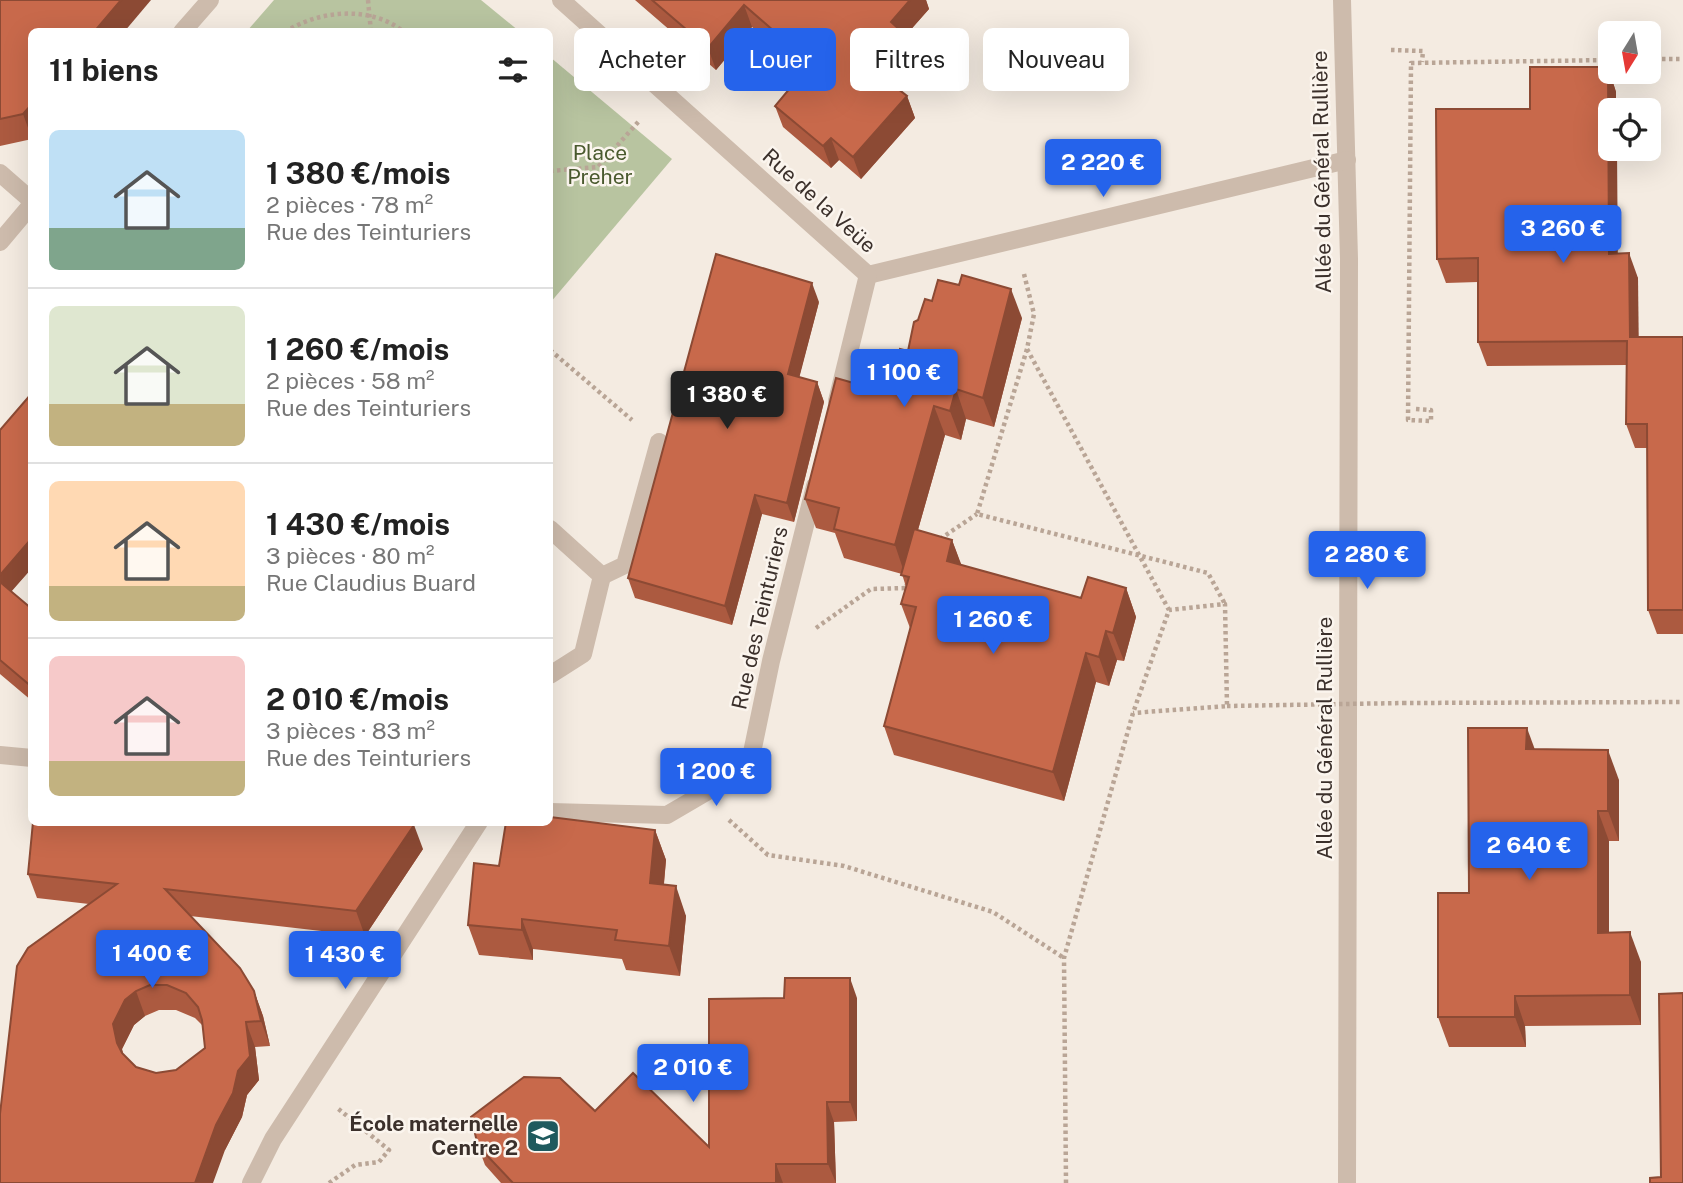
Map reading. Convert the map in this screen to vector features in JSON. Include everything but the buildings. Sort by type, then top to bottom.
[{"type":"street","points":[[186,28],[210,0]]},
{"type":"street","name":"Rue de la Veüe","points":[[561,0],[868,275],[1347,160]]},
{"type":"street","name":"Allée du Général Rullière","points":[[1342,0],[1347,160],[1347,1183]]},
{"type":"street","points":[[0,173],[28,198]]},
{"type":"street","points":[[0,242],[28,207]]},
{"type":"street","points":[[834,412],[868,275]]},
{"type":"street","points":[[553,673],[583,654],[603,576],[625,565],[659,442]]},
{"type":"street","name":"Rue des Teinturiers","points":[[553,812],[667,815],[748,767],[771,661],[821,464]]},
{"type":"street","points":[[553,532],[603,576]]},
{"type":"street","points":[[0,755],[28,758]]},
{"type":"street","points":[[251,1183],[273,1139],[306,1086],[476,826]]},
{"type":"path","points":[[368,0],[371,28]]},
{"type":"path","points":[[294,28],[322,15],[344,13],[389,22],[398,28]]},
{"type":"path","points":[[1391,50],[1423,51],[1422,62]]},
{"type":"path","points":[[1661,59],[1683,59]]},
{"type":"path","points":[[1416,409],[1431,410],[1431,421],[1408,420],[1410,63],[1598,60]]},
{"type":"path","points":[[553,171],[598,167],[641,119],[651,127]]},
{"type":"path","points":[[937,542],[977,514],[1027,349],[1034,314],[1015,240]]},
{"type":"path","points":[[1027,349],[1169,610],[1133,713],[1064,958],[1066,1183]]},
{"type":"path","points":[[553,354],[659,442]]},
{"type":"path","points":[[977,514],[1208,572],[1224,604],[1227,706]]},
{"type":"path","points":[[771,661],[871,589],[906,588],[910,577]]},
{"type":"path","points":[[1169,610],[1224,604]]},
{"type":"path","points":[[1133,713],[1227,706],[1683,702]]},
{"type":"path","points":[[702,794],[768,855],[844,866],[993,912],[1064,958]]},
{"type":"path","points":[[306,1086],[389,1150],[379,1162],[355,1165],[329,1183]]},
{"type":"green space","points":[[274,0],[481,0],[515,28],[250,28]]},
{"type":"green space","name":"Place Preher","points":[[553,60],[574,77],[574,91],[591,91],[672,159],[553,299]]},
{"type":"place","name":"École maternelle Centre 2","points":[[543,1136]]}]
